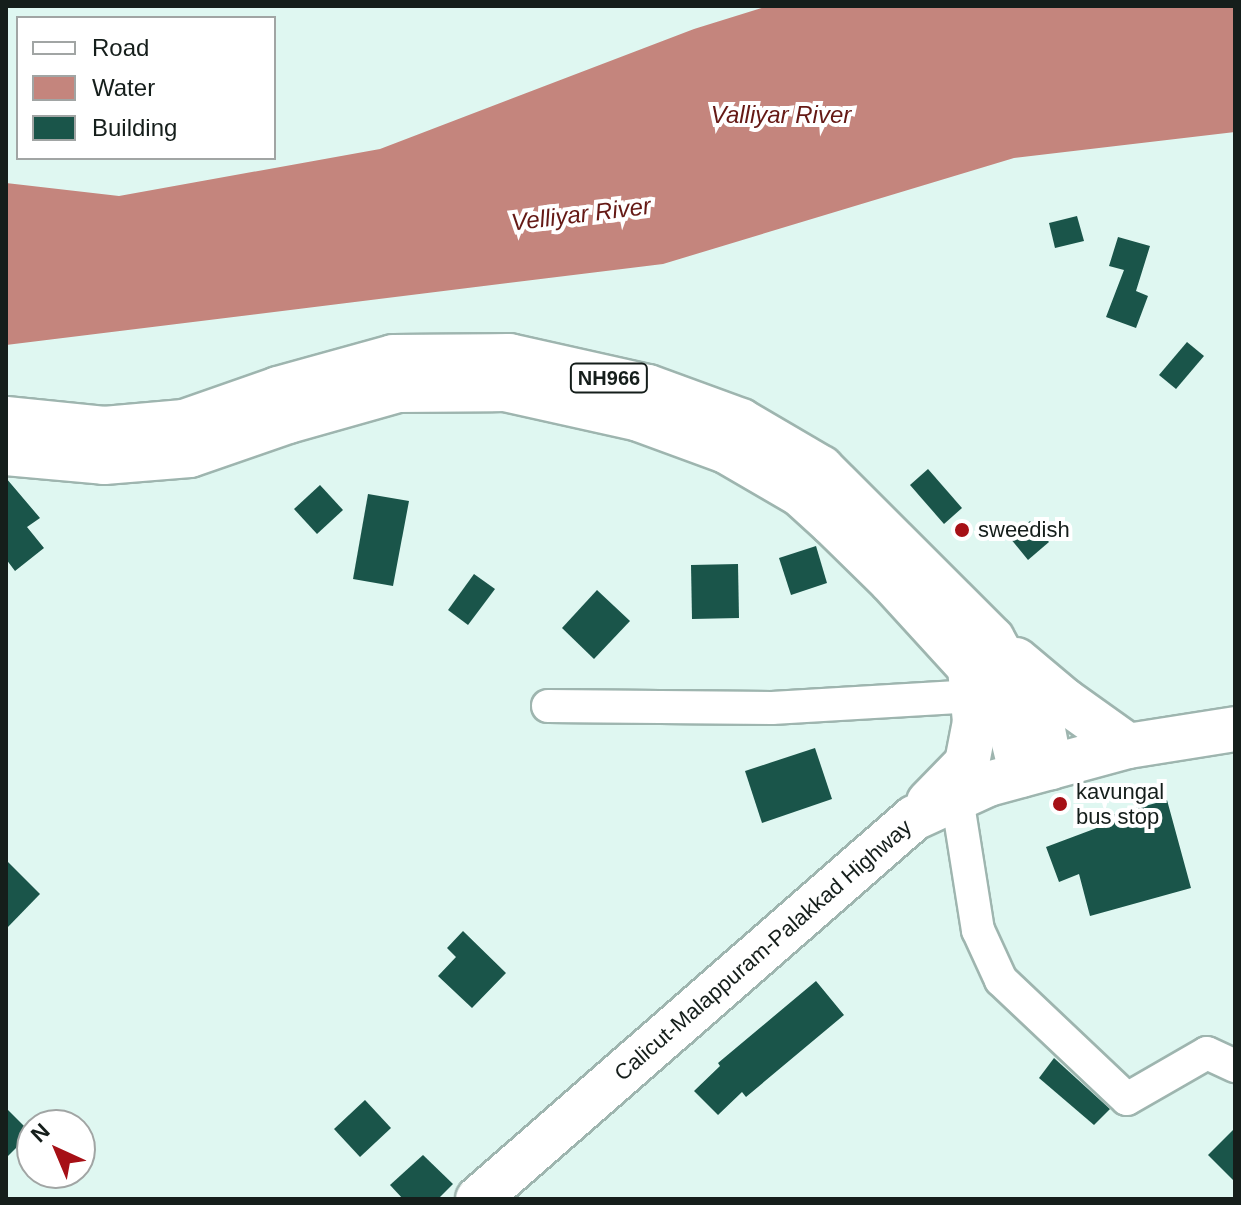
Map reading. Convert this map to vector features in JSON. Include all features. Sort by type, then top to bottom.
[{"type":"highway","name":"NH966","points":[[6,419],[104,429],[184,422],[278,389],[393,357],[509,356],[648,387],[741,421],[821,468],[978,667],[1036,771]]},
{"type":"highway","name":"NH966","points":[[6,453],[104,462],[190,455],[288,421],[398,390],[505,389],[639,419],[726,451],[800,494],[978,667],[1065,701],[1128,746]]},
{"type":"highway","points":[[914,818],[967,763],[975,722],[978,667]]},
{"type":"highway","name":"Calicut-Malappuram-Palakkad Highway","points":[[478,1199],[914,818],[988,784],[1128,746],[1235,729]]},
{"type":"street","points":[[548,706],[772,708],[978,667]]},
{"type":"street","points":[[957,798],[978,930],[1001,980],[1127,1099],[1207,1053],[1235,1066]]},
{"type":"water","name":"Valliyar River","points":[[768,6],[1235,6],[1235,132],[1014,158],[663,264],[6,345],[6,183],[119,196],[380,149],[694,29]]},
{"type":"building","points":[[1077,216],[1084,241],[1055,248],[1049,223]]},
{"type":"building","points":[[1118,237],[1150,246],[1136,291],[1148,296],[1136,328],[1106,317],[1124,270],[1109,266]]},
{"type":"building","points":[[1187,342],[1204,356],[1176,389],[1159,375]]},
{"type":"building","points":[[928,469],[962,508],[944,524],[910,485]]},
{"type":"building","points":[[6,478],[40,518],[27,527],[44,548],[15,571],[6,559]]},
{"type":"building","points":[[320,485],[343,510],[317,534],[294,509]]},
{"type":"building","points":[[368,494],[409,501],[393,586],[353,579]]},
{"type":"building","points":[[1030,521],[1049,542],[1028,560],[1010,538]]},
{"type":"building","points":[[816,546],[827,583],[791,595],[779,558]]},
{"type":"building","points":[[738,564],[739,618],[692,619],[691,565]]},
{"type":"building","points":[[474,574],[495,589],[468,625],[448,610]]},
{"type":"building","points":[[597,590],[630,621],[594,659],[562,628]]},
{"type":"building","points":[[815,748],[832,799],[762,823],[745,771]]},
{"type":"building","points":[[1167,800],[1191,888],[1090,916],[1079,874],[1059,882],[1046,847],[1110,823],[1108,816]]},
{"type":"building","points":[[6,860],[40,894],[6,929]]},
{"type":"building","points":[[463,931],[506,973],[472,1008],[438,976],[456,957],[447,948]]},
{"type":"building","points":[[816,981],[844,1015],[746,1097],[742,1092],[718,1115],[694,1091],[720,1066],[718,1063]]},
{"type":"building","points":[[1054,1058],[1110,1109],[1094,1125],[1039,1078]]},
{"type":"building","points":[[365,1100],[391,1128],[360,1157],[334,1129]]},
{"type":"building","points":[[6,1108],[16,1118],[16,1148],[6,1158]]},
{"type":"building","points":[[1235,1128],[1235,1182],[1208,1155]]},
{"type":"building","points":[[423,1155],[453,1184],[438,1199],[403,1199],[390,1185]]},
{"type":"place","name":"sweedish","points":[[962,530]]},
{"type":"place","name":"kavungal bus stop","points":[[1060,804]]},
{"type":"water label","name":"Velliyar River","points":[[581,214]]}]
